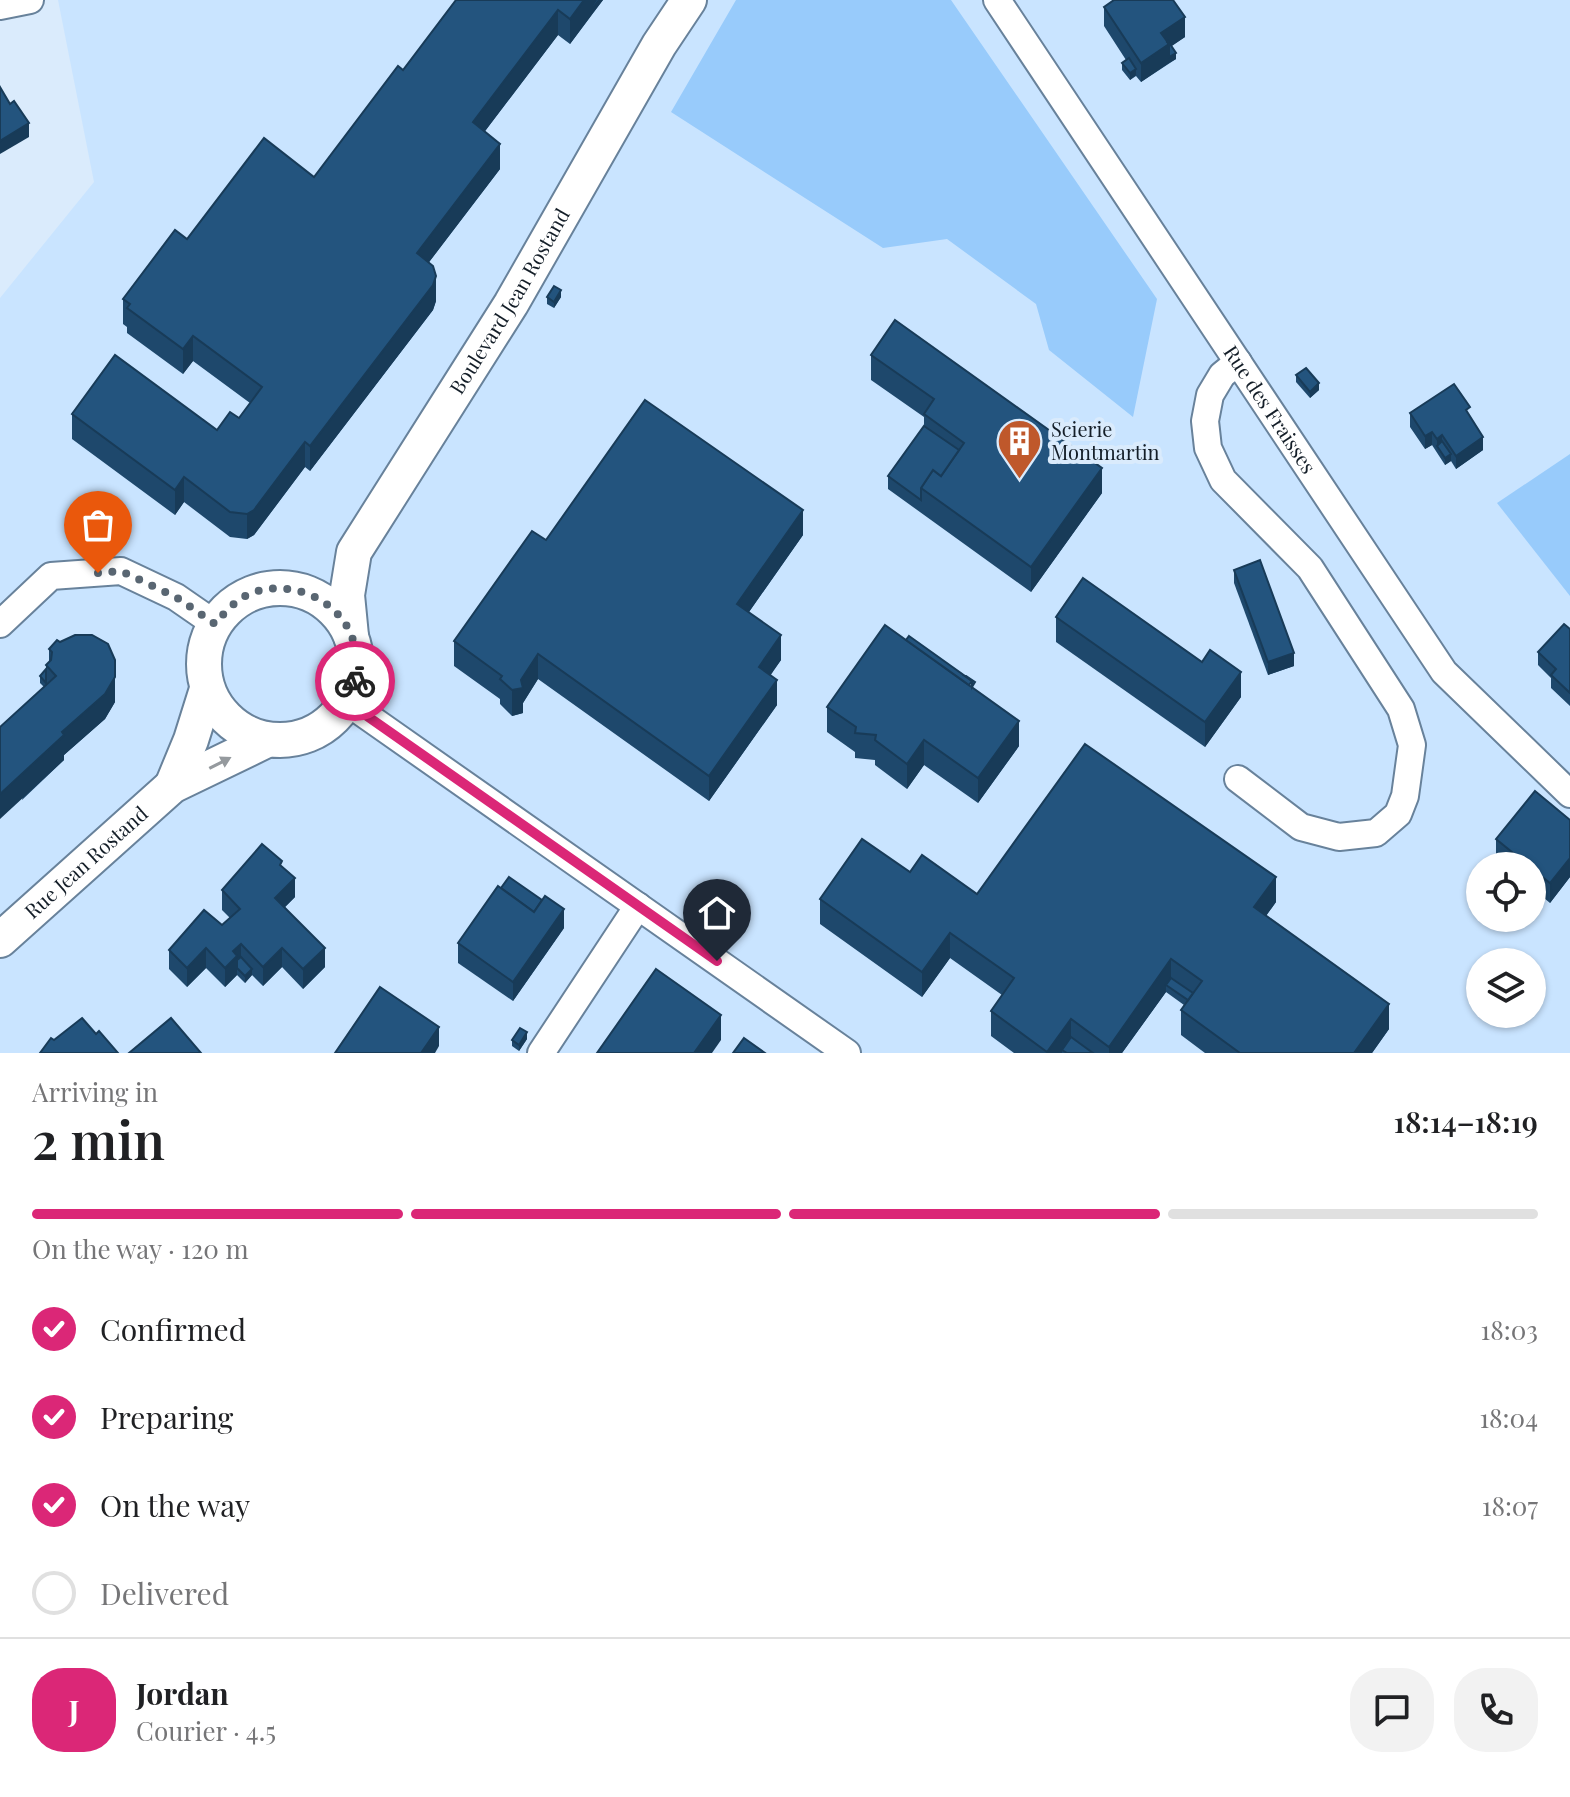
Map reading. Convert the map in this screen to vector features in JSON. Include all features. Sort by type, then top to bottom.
[{"type":"main road","name":"Boulevard Jean Rostand","points":[[659,45],[675,0]]},
{"type":"main road","name":"Boulevard Jean Rostand","points":[[354,552],[511,304],[659,45],[689,0]]},
{"type":"main road","points":[[292,589],[354,552]]},
{"type":"main road","points":[[351,636],[342,619],[311,594],[270,588],[248,595],[229,607],[215,624],[206,645],[203,667],[207,689],[216,707],[230,723],[248,734],[267,740],[291,740],[313,733],[333,720],[347,702],[355,681],[357,658],[351,636],[347,595],[354,552]]},
{"type":"main road","points":[[172,786],[207,689]]},
{"type":"main road","points":[[172,786],[267,740]]},
{"type":"main road","name":"Rue Jean Rostand","points":[[0,940],[172,786]]},
{"type":"street","points":[[0,6],[30,0]]},
{"type":"street","name":"Rue des Fraisses","points":[[997,0],[1444,672],[1570,794]]},
{"type":"street","points":[[1238,362],[1222,375],[1210,395],[1205,421],[1208,448],[1223,480],[1310,568],[1401,709],[1412,745],[1405,796],[1398,814],[1376,833],[1339,837],[1301,827],[1238,779]]},
{"type":"street","points":[[0,624],[51,576],[121,571],[176,597],[215,624]]},
{"type":"street","points":[[347,702],[847,1053]]},
{"type":"street","points":[[541,1053],[638,906]]},
{"type":"shaded area","points":[[58,0],[1570,0],[1570,1053],[0,1053],[0,298],[94,182]]},
{"type":"shaded area","points":[[736,0],[951,0],[1157,299],[1133,417],[1049,350],[1036,304],[947,239],[883,248],[671,112]]},
{"type":"shaded area","points":[[1570,454],[1570,596],[1497,503]]},
{"type":"building","points":[[456,0],[584,0],[570,19],[558,10],[473,122],[500,144],[417,253],[433,266],[436,276],[433,285],[310,446],[305,442],[254,510],[247,514],[230,512],[184,477],[175,490],[72,414],[115,355],[217,430],[230,412],[239,418],[262,387],[193,336],[183,349],[127,308],[130,304],[123,299],[175,230],[187,239],[264,138],[314,177],[398,66],[403,70]]},
{"type":"building","points":[[1114,0],[1173,0],[1185,17],[1161,33],[1169,44],[1141,63],[1104,7]]},
{"type":"building","points":[[1167,42],[1176,53],[1169,57]]},
{"type":"building","points":[[1129,58],[1136,69],[1130,73],[1122,63]]},
{"type":"building","points":[[0,87],[10,104],[14,101],[29,123],[0,141]]},
{"type":"building","points":[[554,286],[561,290],[554,302],[547,297]]},
{"type":"building","name":"Scierie Montmartin","points":[[895,320],[1102,468],[1031,567],[921,488],[933,470],[941,476],[964,443],[924,414],[934,399],[871,355]]},
{"type":"building","points":[[1306,368],[1319,383],[1310,392],[1296,375]]},
{"type":"building","points":[[1454,384],[1470,407],[1466,410],[1483,437],[1456,456],[1442,435],[1437,439],[1432,432],[1425,436],[1410,413]]},
{"type":"building","points":[[645,400],[803,510],[737,604],[781,635],[759,667],[777,680],[709,776],[538,654],[521,680],[523,688],[512,690],[500,679],[502,676],[454,641],[532,531],[546,540]]},
{"type":"building","points":[[924,426],[959,450],[941,476],[933,470],[921,488],[921,500],[888,476]]},
{"type":"building","points":[[1442,441],[1451,454],[1445,458],[1437,446]]},
{"type":"building","points":[[1260,560],[1294,653],[1268,662],[1234,570]]},
{"type":"building","points":[[1083,578],[1202,662],[1210,650],[1241,672],[1205,722],[1056,617]]},
{"type":"building","points":[[1564,624],[1570,629],[1570,693],[1551,675],[1556,669],[1538,652]]},
{"type":"building","points":[[885,625],[1019,721],[978,778],[924,740],[907,764],[875,740],[876,735],[855,733],[856,727],[827,707]]},
{"type":"building","points":[[75,635],[92,635],[108,644],[115,660],[115,677],[105,694],[0,794],[0,727],[56,676],[46,665],[51,660],[52,652],[49,649],[57,640],[60,642]]},
{"type":"building","points":[[909,636],[972,681],[969,685],[906,640]]},
{"type":"building","points":[[46,669],[46,683],[40,676]]},
{"type":"building","points":[[1085,744],[1276,877],[1254,907],[1389,1004],[1354,1053],[1240,1053],[1181,1010],[1202,981],[1171,959],[1109,1047],[1071,1019],[1047,1052],[991,1011],[1014,978],[950,933],[922,972],[820,899],[862,839],[910,872],[922,855],[977,894]]},
{"type":"building","points":[[1535,791],[1570,820],[1570,858],[1550,883],[1546,880],[1546,852],[1512,852],[1496,839]]},
{"type":"building","points":[[262,844],[282,861],[280,865],[295,878],[275,898],[325,948],[303,969],[282,948],[263,967],[241,944],[233,951],[237,956],[225,968],[206,948],[187,968],[169,950],[204,910],[222,925],[240,909],[222,890]]},
{"type":"building","points":[[509,877],[542,900],[534,912],[501,888]]},
{"type":"building","points":[[498,886],[534,912],[545,896],[564,909],[513,982],[458,943]]},
{"type":"building","points":[[241,957],[252,969],[245,976],[237,968],[237,960]]},
{"type":"building","points":[[656,969],[721,1015],[694,1053],[597,1053]]},
{"type":"building","points":[[1171,978],[1193,993],[1188,1000],[1166,985]]},
{"type":"building","points":[[380,987],[439,1027],[421,1053],[335,1053]]},
{"type":"building","points":[[82,1018],[96,1034],[99,1031],[118,1053],[40,1053],[51,1038],[54,1040]]},
{"type":"building","points":[[171,1018],[201,1053],[129,1053]]},
{"type":"building","points":[[520,1028],[527,1032],[519,1045],[512,1040]]},
{"type":"building","points":[[1071,1037],[1093,1053],[1067,1053],[1062,1050]]},
{"type":"building","points":[[744,1038],[765,1053],[733,1053]]},
{"type":"way so far","points":[[98,573],[121,571],[176,597],[215,624],[229,607],[248,595],[270,588],[311,594],[342,619],[351,636],[357,658],[355,681]]},
{"type":"place","name":"Scierie Montmartin","points":[[1020,480]]},
{"type":"route","points":[[355,681],[347,702],[717,961]]}]
